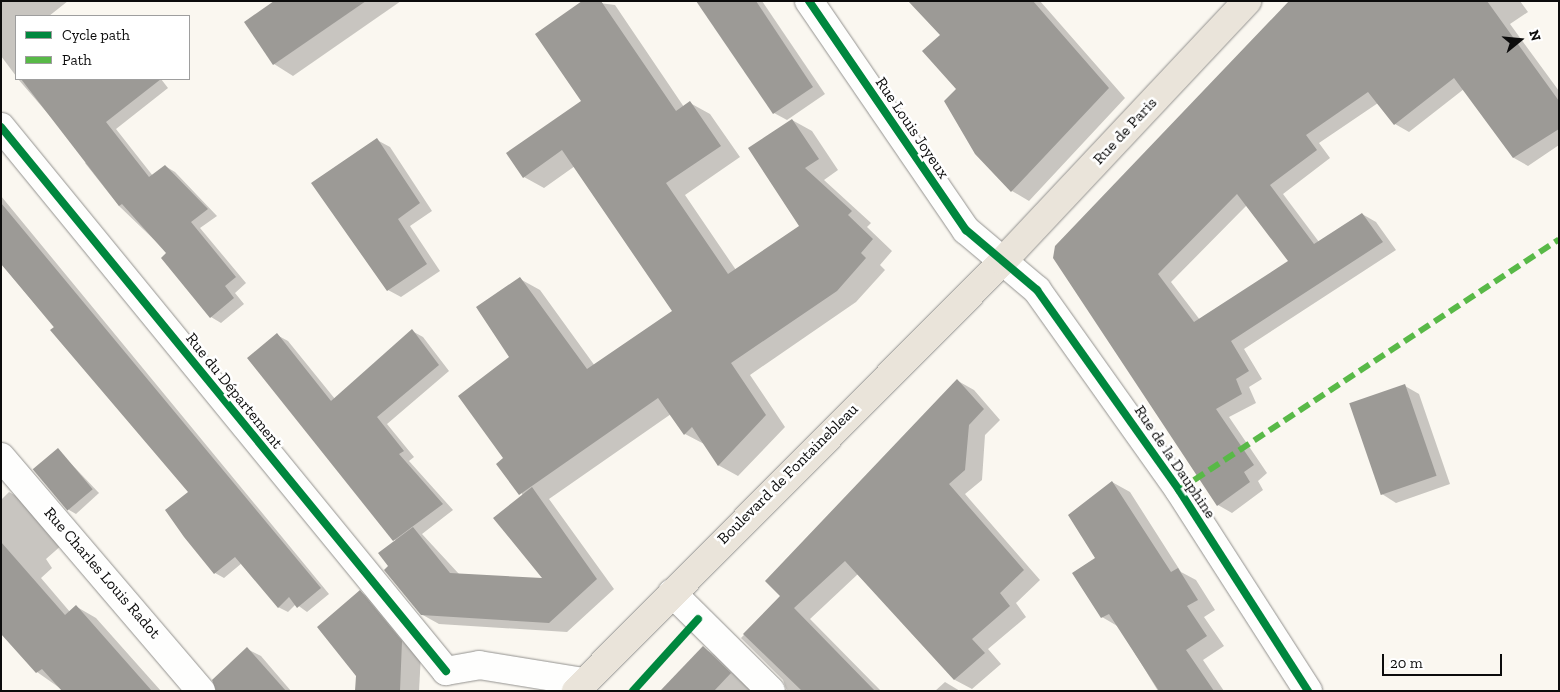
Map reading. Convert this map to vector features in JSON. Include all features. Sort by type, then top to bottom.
[{"type":"main road","name":"Rue de Paris","points":[[1003,261],[1247,1]]},
{"type":"main road","name":"Boulevard de Fontainebleau","points":[[580,686],[1003,261]]},
{"type":"street","name":"Rue Louis Joyeux","points":[[809,1],[966,230],[1003,261]]},
{"type":"street","name":"Rue du Département","points":[[1,127],[443,681],[479,665],[580,686]]},
{"type":"street","name":"Rue de la Dauphine","points":[[1003,261],[1049,306],[1179,490],[1308,691]]},
{"type":"street","name":"Rue Charles Louis Radot","points":[[1,457],[201,691]]},
{"type":"street","points":[[672,594],[771,691]]},
{"type":"building","points":[[274,1],[366,1],[273,65],[244,22]]},
{"type":"building","points":[[582,1],[601,1],[676,111],[690,101],[721,146],[666,183],[728,274],[799,226],[748,148],[792,119],[819,159],[805,168],[852,211],[848,215],[873,239],[861,253],[866,258],[837,291],[731,363],[766,415],[718,466],[692,427],[684,435],[658,398],[519,495],[496,464],[503,458],[458,396],[509,357],[476,307],[520,277],[587,369],[672,311],[562,150],[523,178],[506,153],[581,101],[535,34]]},
{"type":"building","points":[[696,1],[756,1],[813,87],[773,114]]},
{"type":"building","points":[[908,1],[1033,1],[1109,88],[1011,192],[975,154],[944,101],[956,89],[922,51],[940,35]]},
{"type":"building","points":[[1289,1],[1487,1],[1559,101],[1559,129],[1513,158],[1454,78],[1394,125],[1368,92],[1306,135],[1317,150],[1270,185],[1314,244],[1362,213],[1383,242],[1231,341],[1249,371],[1236,379],[1242,394],[1216,409],[1254,465],[1244,472],[1250,482],[1217,506],[1053,258],[1055,246]],"holes":[[[1237,194],[1288,261],[1194,322],[1158,274]]]},
{"type":"building","points":[[22,80],[160,80],[106,122],[149,177],[165,165],[208,209],[191,222],[236,277],[225,286],[234,298],[210,318],[161,258],[166,253],[122,204],[119,206]]},
{"type":"building","points":[[377,138],[420,203],[398,219],[427,264],[387,291],[311,183]]},
{"type":"building","points":[[1,203],[321,588],[297,608],[289,597],[278,608],[235,557],[214,574],[184,537],[165,510],[188,492],[50,330],[54,327],[1,264]]},
{"type":"building","points":[[412,329],[439,365],[377,417],[404,451],[399,454],[443,504],[393,541],[247,358],[277,333],[331,401]]},
{"type":"building","points":[[957,379],[984,409],[969,425],[965,470],[949,484],[1024,570],[1000,593],[1010,606],[972,639],[985,653],[954,680],[845,561],[794,608],[875,691],[802,691],[743,634],[780,596],[765,581]]},
{"type":"building","points":[[1405,384],[1437,476],[1381,495],[1349,403]]},
{"type":"building","points":[[58,448],[93,489],[67,511],[33,469]]},
{"type":"building","points":[[1112,481],[1171,572],[1178,568],[1198,600],[1187,606],[1207,636],[1186,650],[1214,691],[1159,691],[1109,614],[1101,618],[1072,573],[1095,558],[1068,515]]},
{"type":"building","points":[[532,487],[597,579],[549,623],[421,615],[384,570],[388,566],[378,553],[413,527],[450,573],[542,578],[493,518]]},
{"type":"building","points":[[1,542],[65,615],[76,605],[152,691],[62,691],[42,669],[36,673],[1,634]]},
{"type":"building","points":[[360,590],[402,641],[400,691],[355,691],[356,676],[317,627]]},
{"type":"building","points":[[703,646],[731,673],[714,691],[660,691]]},
{"type":"building","points":[[247,647],[286,691],[216,691],[212,680]]},
{"type":"marked path","points":[[1179,490],[1559,239]]},
{"type":"cycle path","points":[[809,1],[966,230],[1037,290],[1179,490],[1308,691]]},
{"type":"cycle path","points":[[1,127],[446,671]]},
{"type":"cycle path","points":[[633,691],[698,619]]}]
